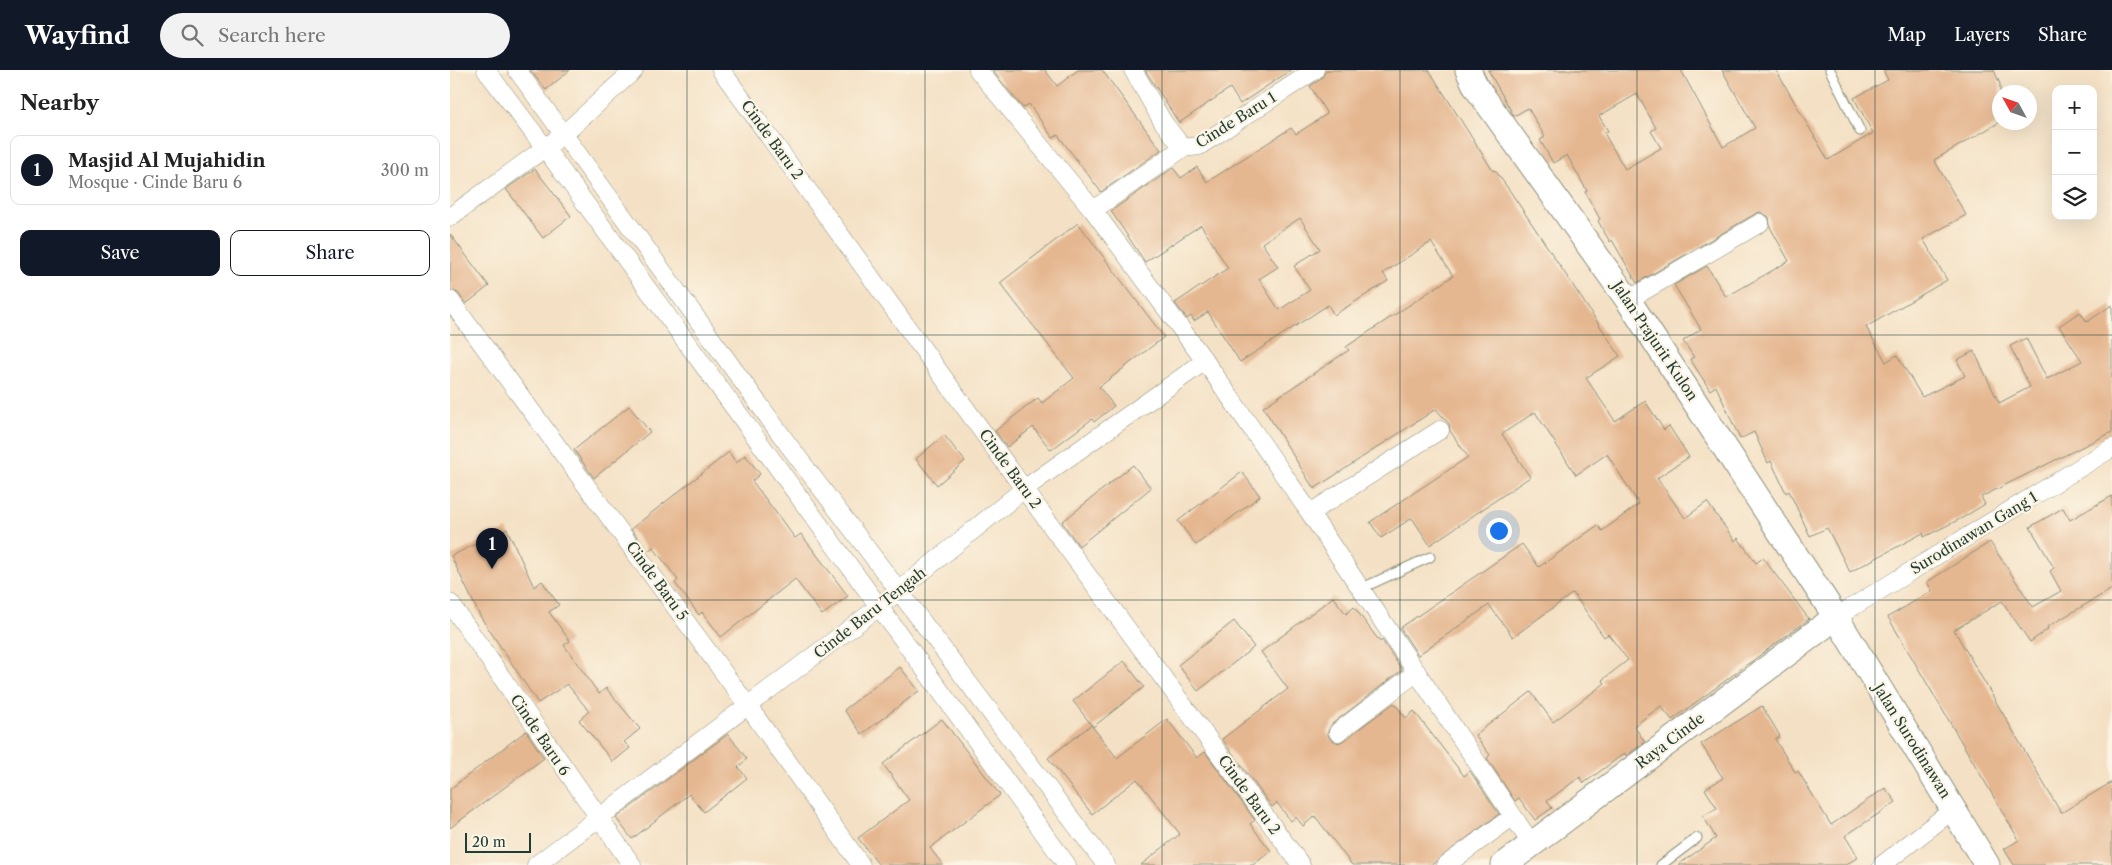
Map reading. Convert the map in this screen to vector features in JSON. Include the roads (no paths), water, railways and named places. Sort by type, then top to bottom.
[{"type":"main road","name":"Jalan Prajurit Kulon","points":[[1468,70],[1476,87],[1628,300],[1836,617]]},
{"type":"main road","name":"Jalan Surodinawan","points":[[1836,617],[1987,865]]},
{"type":"main road","name":"Raya Cinde","points":[[1504,865],[1836,617]]},
{"type":"street","points":[[486,70],[880,606],[1067,865]]},
{"type":"street","points":[[517,70],[787,443],[1106,865]]},
{"type":"street","points":[[450,217],[564,134],[634,70]]},
{"type":"street","name":"Cinde Baru 2","points":[[721,70],[1024,489],[1301,865]]},
{"type":"street","points":[[978,70],[1093,210],[1205,361],[1310,513],[1531,843]]},
{"type":"street","name":"Cinde Baru 1","points":[[1133,70],[1163,122],[1183,148],[1199,146],[1315,70]]},
{"type":"street","points":[[1093,210],[1183,148]]},
{"type":"street","points":[[1628,300],[1760,223]]},
{"type":"street","name":"Cinde Baru 5","points":[[450,300],[748,706],[862,865]]},
{"type":"street","name":"Cinde Baru Tengah","points":[[536,865],[900,591],[1024,489],[1205,361]]},
{"type":"street","points":[[1310,513],[1440,430]]},
{"type":"street","name":"Surodinawan Gang 1","points":[[1836,617],[2112,448]]},
{"type":"street","name":"Cinde Baru 6","points":[[450,603],[598,819],[632,865]]},
{"type":"street","points":[[1338,732],[1417,672]]},
{"type":"street","points":[[1882,865],[1954,809]]},
{"type":"street","points":[[1446,865],[1512,817]]},
{"type":"lane","points":[[1830,70],[1860,131]]},
{"type":"lane","points":[[1360,589],[1430,557]]},
{"type":"lane","points":[[1661,865],[1696,838]]},
{"type":"place","name":"Masjid Al Mujahidin","points":[[492,569]]}]
